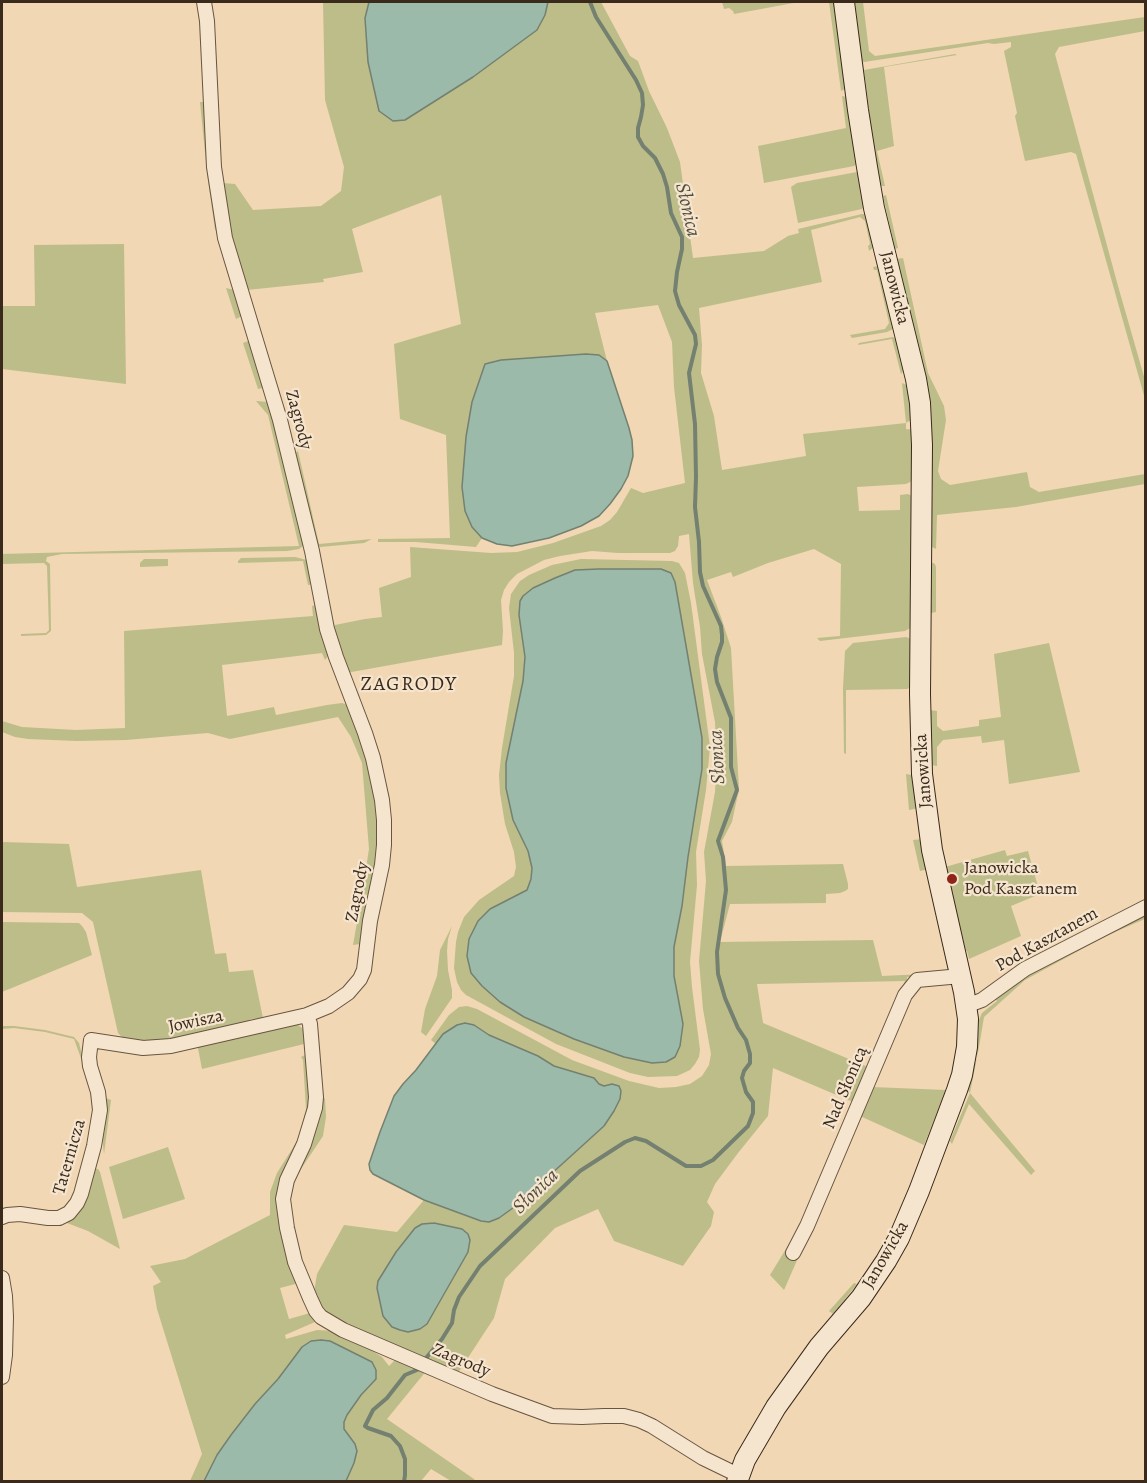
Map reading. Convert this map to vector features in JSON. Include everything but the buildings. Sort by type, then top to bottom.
[{"type":"street","name":"Zagrody","points":[[204,2],[207,21],[214,167],[225,238],[280,420],[312,551],[327,629],[373,758],[384,820],[384,856],[370,921],[364,970],[360,979],[348,993],[329,1006],[307,1016],[311,1033],[315,1108],[304,1144],[287,1180],[283,1199],[295,1262],[316,1311],[321,1317],[343,1330],[492,1394],[552,1416],[624,1416],[639,1420],[738,1478]]},
{"type":"street","name":"Janowicka","points":[[738,1478],[744,1460],[776,1407],[819,1347],[861,1298],[899,1238],[962,1075],[967,1047],[966,1006],[932,850],[922,774],[920,403],[914,368],[874,208],[844,2]]},
{"type":"street","name":"Pod Kasztanem","points":[[966,1006],[982,1000],[1044,959],[1146,907]]},
{"type":"street","name":"Nad Słonicą","points":[[793,1253],[807,1226],[905,995],[917,980],[961,976]]},
{"type":"street","name":"Jowisza","points":[[91,1040],[143,1048],[163,1047],[307,1016]]},
{"type":"street","name":"Taternicza","points":[[2,1217],[20,1214],[59,1218],[69,1213],[77,1203],[94,1146],[100,1110],[89,1057],[91,1040]]},
{"type":"street","points":[[2,1278],[6,1317],[2,1377]]},
{"type":"green space","points":[[323,2],[369,2],[365,18],[473,77],[537,30],[545,15],[548,2],[601,2],[630,56],[638,61],[680,162],[693,258],[764,251],[788,236],[799,233],[798,229],[862,214],[869,216],[875,246],[869,251],[870,244],[865,221],[860,217],[811,230],[822,282],[699,308],[702,345],[701,373],[714,416],[722,470],[806,456],[803,434],[906,423],[906,429],[915,430],[912,481],[906,484],[857,487],[859,511],[900,510],[900,495],[912,496],[912,627],[905,631],[820,641],[817,638],[840,636],[841,564],[814,549],[733,577],[731,572],[707,580],[731,648],[739,789],[732,822],[722,841],[726,866],[843,864],[848,884],[848,889],[845,891],[826,894],[826,903],[730,904],[720,942],[873,940],[882,976],[947,973],[907,977],[907,980],[914,980],[896,1004],[905,981],[757,984],[763,1023],[868,1067],[853,1102],[773,1068],[768,1116],[715,1184],[707,1202],[714,1212],[711,1226],[683,1266],[614,1241],[598,1209],[555,1228],[505,1279],[494,1318],[456,1376],[325,1315],[314,1292],[317,1274],[344,1225],[397,1232],[424,1200],[481,1221],[499,1218],[517,1205],[604,1126],[612,1084],[604,1086],[594,1078],[554,1066],[538,1056],[489,1035],[474,1025],[443,1034],[436,1044],[431,1040],[449,1015],[459,1007],[467,1006],[477,1009],[572,1060],[629,1081],[659,1088],[676,1087],[690,1084],[702,1076],[709,1065],[711,1054],[703,1009],[699,961],[706,881],[704,852],[715,792],[717,762],[715,722],[702,654],[689,534],[679,536],[678,546],[670,553],[592,551],[544,560],[517,574],[504,590],[501,600],[502,645],[346,673],[332,629],[335,625],[382,617],[379,588],[411,577],[410,547],[491,553],[517,552],[553,543],[601,526],[617,512],[631,488],[643,493],[685,483],[674,387],[672,342],[658,305],[595,313],[607,361],[599,355],[586,354],[501,360],[485,364],[472,402],[466,437],[462,487],[472,527],[482,538],[476,547],[416,542],[378,542],[378,539],[450,538],[446,435],[400,419],[394,344],[461,324],[441,195],[352,229],[363,272],[323,279],[324,282],[247,290],[231,236],[222,183],[235,184],[253,210],[321,206],[341,191],[344,167],[325,100]],"holes":[[[470,1240],[468,1252],[434,1313]]]},
{"type":"green space","points":[[722,2],[799,2],[734,14],[729,8],[724,9]]},
{"type":"green space","points":[[829,2],[836,4],[847,84],[841,91]]},
{"type":"green space","points":[[855,2],[863,2],[869,51],[875,56],[1145,17],[1145,31],[1059,47],[1055,54],[1145,380],[1145,399],[1076,154],[1071,152],[1025,161],[1004,51],[1011,47],[1011,42],[988,43],[864,62],[862,61]]},
{"type":"green space","points":[[957,55],[884,67],[894,146],[877,151],[885,186],[881,186],[874,151],[864,70]]},
{"type":"green space","points":[[842,96],[847,97],[857,164],[764,183],[758,146],[846,128]]},
{"type":"green space","points":[[200,102],[205,102],[219,228],[215,230],[207,173]]},
{"type":"green space","points":[[857,172],[865,206],[862,209],[798,223],[791,187],[797,183]]},
{"type":"green space","points":[[886,195],[898,248],[895,249],[883,196]]},
{"type":"green space","points":[[124,244],[126,384],[2,369],[2,306],[35,306],[34,245]]},
{"type":"green space","points":[[903,258],[928,373],[944,406],[946,420],[938,471],[941,479],[950,485],[1027,472],[1030,487],[1039,492],[1145,474],[1145,484],[1016,507],[937,515],[936,549],[932,547],[931,405],[897,259]]},
{"type":"green space","points":[[879,266],[895,326],[887,332],[852,338],[850,335],[885,329],[889,323],[877,270],[873,267]]},
{"type":"green space","points":[[226,288],[235,290],[244,315],[236,319]]},
{"type":"green space","points":[[893,337],[899,341],[904,370],[901,374],[892,339],[858,345]]},
{"type":"green space","points":[[251,340],[266,387],[258,389],[243,343]]},
{"type":"green space","points":[[902,383],[911,387],[914,418],[906,423]]},
{"type":"green space","points":[[256,401],[268,402],[271,405],[305,544],[299,549],[287,551],[62,554],[47,557],[46,561],[50,564],[51,631],[46,635],[21,636],[21,634],[46,633],[49,630],[47,566],[44,563],[2,564],[2,554],[299,546],[268,415]]},
{"type":"green space","points":[[298,451],[319,544],[372,539],[364,543],[320,547],[316,544],[295,453]]},
{"type":"green space","points":[[295,557],[307,560],[313,584],[308,585],[303,561],[238,563],[241,558]]},
{"type":"green space","points":[[144,559],[168,559],[168,566],[140,567]]},
{"type":"green space","points":[[581,559],[672,561],[679,563],[685,573],[710,747],[696,852],[697,885],[690,962],[700,1050],[699,1057],[690,1070],[677,1076],[648,1077],[630,1073],[556,1044],[466,995],[457,982],[454,968],[456,942],[464,917],[479,900],[514,876],[516,867],[505,824],[499,775],[514,676],[509,608],[511,594],[520,581],[552,565]],"holes":[[[661,569],[671,573],[675,582],[702,738],[702,769],[674,947],[674,976],[683,1024],[467,956],[469,939],[478,921],[490,909],[527,890],[531,879],[532,868],[528,851],[513,820],[506,788],[506,763],[523,681],[525,657],[519,615],[533,588],[575,570]]]},
{"type":"green space","points":[[931,562],[936,567],[936,612],[931,613]]},
{"type":"green space","points":[[316,605],[328,651],[325,660],[322,653],[222,665],[227,716],[274,707],[276,715],[327,705],[342,703],[348,705],[372,769],[380,840],[371,895],[362,894],[369,849],[362,763],[351,737],[338,717],[230,739],[208,733],[126,740],[77,741],[28,739],[2,732],[2,721],[22,727],[76,730],[125,728],[124,631],[313,616],[312,606]]},
{"type":"green space","points":[[906,637],[914,640],[914,686],[907,689],[846,690],[846,754],[844,753],[845,651],[853,643]]},
{"type":"green space","points":[[1049,643],[1080,772],[1009,784],[1004,740],[982,743],[981,736],[943,740],[937,747],[937,766],[932,765],[930,710],[937,711],[937,726],[943,731],[979,726],[979,720],[1001,717],[994,654]]},
{"type":"green space","points":[[906,774],[916,776],[919,808],[909,810]]},
{"type":"green space","points":[[923,839],[929,869],[920,871],[913,840]]},
{"type":"green space","points":[[2,842],[69,844],[77,887],[201,870],[215,954],[226,953],[229,972],[253,970],[263,1018],[251,1019],[244,1025],[159,1045],[125,1040],[118,1033],[93,922],[82,913],[2,912]]},
{"type":"green space","points":[[1005,850],[1007,856],[1028,851],[1040,894],[1011,906],[1021,936],[969,959],[949,883],[952,882],[951,874],[947,874],[945,867]]},
{"type":"green space","points":[[361,900],[369,903],[360,961],[356,972],[360,944],[353,945]]},
{"type":"green space","points":[[1145,912],[1145,919],[1108,935],[1025,980],[984,1017],[979,1047],[970,1093],[968,1091],[977,1057],[979,1020],[982,1013],[997,1001],[994,997],[1017,980]]},
{"type":"green space","points":[[2,922],[79,923],[86,932],[92,955],[2,992]]},
{"type":"green space","points":[[452,926],[447,951],[452,998],[426,1036],[421,1032],[425,1009],[437,976],[440,950]]},
{"type":"green space","points":[[297,1024],[303,1029],[304,1044],[202,1069],[197,1043]]},
{"type":"green space","points":[[2,1026],[45,1030],[74,1037],[79,1043],[83,1059],[82,1061],[74,1039],[45,1032],[14,1028],[2,1029]]},
{"type":"green space","points":[[305,1055],[311,1075],[312,1104],[284,1179],[299,1283],[280,1288],[289,1319],[310,1313],[315,1322],[285,1335],[286,1339],[317,1330],[335,1331],[352,1338],[382,1357],[389,1366],[396,1359],[427,1370],[387,1419],[475,1481],[451,1481],[431,1469],[421,1481],[346,1481],[354,1463],[355,1444],[344,1429],[344,1422],[361,1395],[376,1379],[278,1379],[255,1404],[217,1455],[204,1481],[190,1481],[202,1454],[157,1309],[153,1286],[161,1282],[150,1266],[185,1259],[270,1215],[270,1192],[277,1173],[299,1138],[306,1109],[301,1057]]},
{"type":"green space","points":[[872,1087],[946,1090],[924,1145],[860,1116]]},
{"type":"green space","points":[[970,1093],[1035,1171],[1031,1175],[969,1104],[952,1144],[950,1141]]},
{"type":"green space","points":[[103,1097],[111,1100],[104,1154],[103,1145]]},
{"type":"green space","points":[[325,1098],[326,1117],[323,1136],[299,1172],[316,1127],[320,1099]]},
{"type":"green space","points":[[168,1147],[185,1199],[123,1219],[109,1167]]},
{"type":"green space","points":[[93,1168],[100,1172],[120,1249],[88,1231],[67,1223],[52,1221],[64,1220]]},
{"type":"green space","points":[[789,1244],[798,1258],[784,1290],[770,1275]]},
{"type":"green space","points":[[854,1283],[857,1284],[833,1314],[829,1311]]},
{"type":"shaded area","points":[[369,2],[548,2],[545,15],[537,30],[473,77],[405,120],[393,121],[379,111],[368,62],[365,18]]},
{"type":"shaded area","points":[[599,355],[607,361],[629,428],[633,456],[628,476],[621,489],[599,516],[581,526],[549,538],[512,546],[497,544],[482,538],[472,527],[465,511],[462,487],[466,437],[472,402],[485,364],[501,360]]},
{"type":"shaded area","points":[[661,569],[671,573],[675,582],[702,738],[702,769],[674,947],[674,976],[683,1024],[680,1046],[675,1057],[666,1062],[652,1063],[624,1057],[574,1039],[524,1017],[500,1002],[482,986],[471,973],[467,956],[469,939],[478,921],[490,909],[527,890],[531,879],[532,868],[528,851],[513,820],[506,788],[506,763],[523,681],[525,657],[519,615],[520,601],[533,588],[555,578],[575,570]]},
{"type":"shaded area","points":[[465,1023],[474,1025],[489,1035],[538,1056],[554,1066],[594,1078],[604,1086],[612,1084],[619,1086],[621,1091],[620,1099],[604,1126],[517,1205],[489,1222],[424,1200],[373,1174],[369,1164],[394,1096],[443,1034]]},
{"type":"shaded area","points":[[434,1223],[462,1229],[468,1234],[470,1240],[468,1252],[427,1324],[420,1329],[408,1332],[400,1330],[392,1327],[383,1316],[377,1288],[378,1281],[396,1252],[415,1228],[422,1224]]},
{"type":"shaded area","points":[[311,1341],[330,1341],[372,1362],[376,1370],[376,1379],[361,1395],[344,1422],[344,1429],[355,1444],[357,1451],[346,1481],[204,1481],[217,1455],[231,1435],[302,1347]]},
{"type":"waterway","name":"Słonica","points":[[426,1358],[452,1323],[459,1297],[480,1266],[580,1171],[635,1138],[646,1141],[686,1166],[701,1166],[713,1160],[748,1126],[753,1113],[753,1102],[746,1092],[742,1078],[750,1063],[750,1054],[746,1040],[725,998],[718,974],[717,952],[726,890],[723,857],[718,841],[737,790],[731,767],[731,718],[717,682],[715,669],[722,642],[721,626],[703,586],[700,572],[695,507],[695,424],[689,373],[696,344],[695,335],[679,305],[675,291],[682,237],[671,213],[663,174],[655,158],[638,137],[643,105],[642,93],[596,17],[590,2]]},
{"type":"waterway","name":"Słonica","points":[[404,1482],[405,1459],[400,1446],[391,1436],[365,1426],[373,1410],[387,1398],[405,1375],[417,1370]]},
{"type":"place","name":"Janowicka Pod Kasztanem","points":[[952,879]]},
{"type":"district","name":"ZAGRODY","points":[[409,685]]}]
